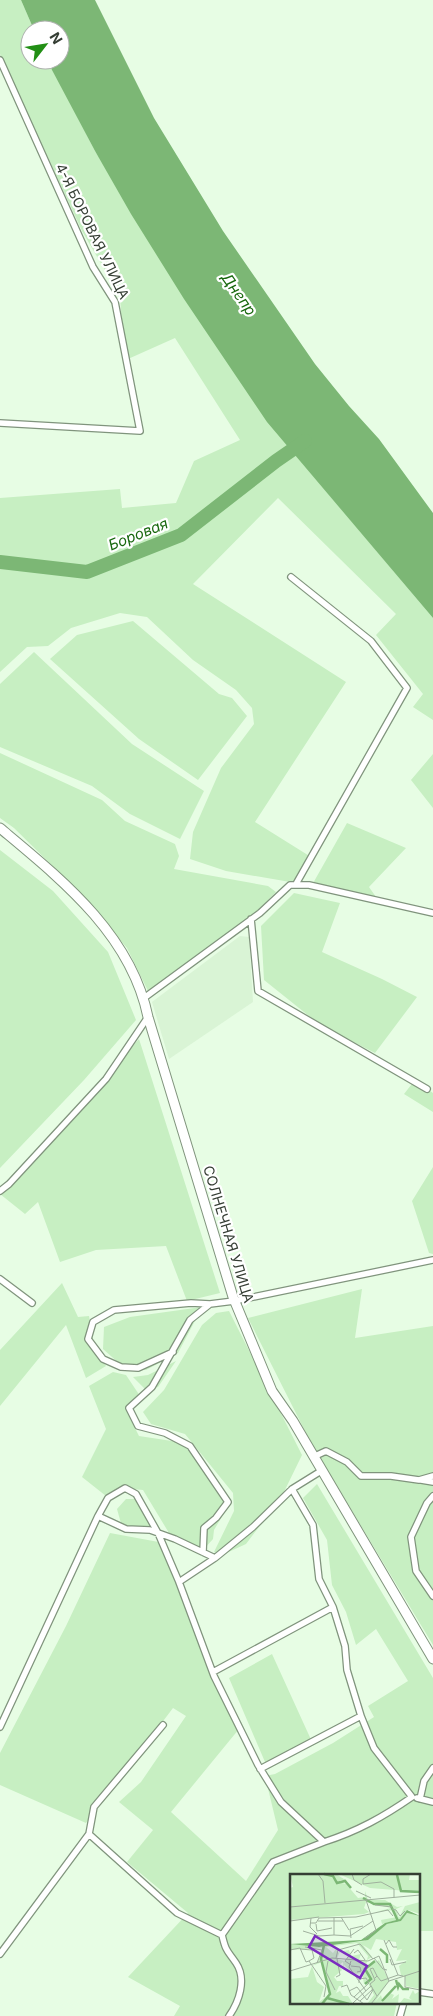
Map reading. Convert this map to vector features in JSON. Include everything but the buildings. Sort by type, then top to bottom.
[{"type":"street","name":"4-Я БОРОВАЯ УЛИЦА","points":[[0,60],[93,266],[116,302],[140,431],[0,424]]},
{"type":"street","points":[[291,577],[371,641],[407,688],[296,884]]},
{"type":"street","name":"СОЛНЕЧНАЯ УЛИЦА","points":[[0,828],[75,893],[110,934],[128,962],[144,998],[148,1017],[234,1301],[272,1390],[433,1659]]},
{"type":"street","points":[[144,998],[251,919],[290,884],[309,885],[433,913]]},
{"type":"street","points":[[251,919],[258,990],[428,1089]]},
{"type":"street","points":[[0,1191],[9,1184],[106,1079],[148,1017]]},
{"type":"street","points":[[173,1352],[138,1368],[121,1367],[103,1359],[88,1339],[93,1322],[114,1310],[234,1301],[433,1260]]},
{"type":"street","points":[[0,1279],[32,1303]]},
{"type":"street","points":[[203,1552],[204,1528],[216,1518],[228,1502],[190,1446],[165,1433],[138,1426],[129,1408],[152,1387],[190,1320],[210,1304]]},
{"type":"street","points":[[313,1457],[326,1451],[347,1462],[361,1476],[391,1476],[433,1482]]},
{"type":"street","points":[[179,1582],[215,1558],[253,1527],[292,1489],[321,1471]]},
{"type":"street","points":[[419,1480],[433,1476]]},
{"type":"street","points":[[0,1727],[98,1516],[108,1498],[125,1488],[136,1494],[158,1533],[213,1672],[260,1769],[281,1802],[324,1842]]},
{"type":"street","points":[[292,1489],[313,1526],[320,1579],[333,1607],[345,1646],[347,1670],[361,1716],[374,1748],[412,1797],[433,1802]]},
{"type":"street","points":[[433,1496],[411,1537],[416,1571],[433,1596]]},
{"type":"street","points":[[98,1516],[126,1529],[150,1530],[215,1558]]},
{"type":"street","points":[[213,1672],[333,1607]]},
{"type":"street","points":[[260,1769],[361,1716]]},
{"type":"street","points":[[0,1954],[89,1834],[94,1808],[163,1725]]},
{"type":"street","points":[[420,1799],[424,1781],[433,1768]]},
{"type":"street","points":[[228,2016],[242,1987],[238,1965],[225,1950],[222,1935],[273,1862],[347,1835],[381,1818],[412,1797]]},
{"type":"street","points":[[89,1834],[176,1912],[222,1935]]},
{"type":"street","points":[[420,1992],[433,1994]]},
{"type":"shaded area","points":[[0,0],[21,0],[30,20],[20,20],[20,70],[53,70],[95,151],[268,422],[433,618],[433,720],[413,707],[423,694],[376,635],[396,614],[278,498],[193,584],[346,682],[255,822],[311,857],[296,883],[226,871],[190,859],[193,832],[221,768],[254,724],[252,708],[236,690],[193,660],[147,617],[120,613],[71,628],[48,646],[27,647],[0,672],[0,498],[120,489],[122,508],[176,503],[194,461],[240,440],[175,338],[128,359],[124,358],[120,296],[82,231],[0,54]]},
{"type":"shaded area","points":[[133,621],[219,694],[232,698],[247,716],[198,780],[139,739],[50,659],[77,635]]},
{"type":"shaded area","points":[[34,652],[132,744],[204,791],[180,839],[130,814],[92,786],[0,747],[0,684]]},
{"type":"shaded area","points":[[0,753],[102,800],[125,821],[175,844],[179,856],[174,869],[268,886],[276,892],[250,918],[148,991],[127,948],[82,895],[14,828],[0,818]]},
{"type":"shaded area","points":[[433,754],[433,808],[411,780]]},
{"type":"shaded area","points":[[347,823],[406,848],[369,887],[376,897],[312,885]]},
{"type":"shaded area","points":[[0,850],[53,891],[108,952],[136,1020],[84,1080],[0,1168]]},
{"type":"shaded area","points":[[294,893],[340,903],[322,952],[417,997],[375,1053],[319,1024],[264,980],[261,926]]},
{"type":"shaded area","points":[[240,936],[249,937],[253,1002],[169,1059],[152,1002]]},
{"type":"shaded area","points":[[139,1039],[220,1293],[187,1301],[166,1246],[96,1250],[60,1262],[38,1202],[25,1214],[0,1194]]},
{"type":"shaded area","points":[[415,1080],[433,1093],[433,1112],[404,1094]]},
{"type":"shaded area","points":[[433,1167],[433,1254],[429,1253],[412,1201]]},
{"type":"shaded area","points":[[62,1283],[78,1317],[89,1316],[95,1351],[106,1366],[86,1378],[66,1325],[0,1406],[0,1350]]},
{"type":"shaded area","points":[[362,1289],[355,1338],[433,1326],[433,1645],[311,1443],[248,1318]]},
{"type":"shaded area","points":[[216,1305],[197,1317],[178,1353],[146,1370],[121,1365],[103,1349],[104,1327],[130,1317]]},
{"type":"shaded area","points":[[229,1311],[302,1455],[281,1498],[246,1544],[222,1555],[214,1552],[234,1511],[233,1493],[185,1434],[151,1424],[143,1412],[164,1390],[202,1325],[216,1313]]},
{"type":"shaded area","points":[[176,1361],[158,1387],[146,1390],[133,1377],[148,1375]]},
{"type":"shaded area","points":[[113,1372],[126,1375],[142,1399],[127,1412],[139,1436],[185,1443],[213,1481],[227,1508],[214,1530],[213,1539],[204,1549],[169,1533],[143,1490],[123,1488],[106,1496],[82,1477],[106,1429],[89,1386]]},
{"type":"shaded area","points":[[317,1484],[433,1678],[433,1931],[420,1931],[420,1874],[290,1874],[290,2004],[397,2004],[394,2016],[174,2016],[180,2006],[128,1977],[188,1913],[127,1862],[153,1830],[119,1802],[141,1782],[186,1716],[173,1708],[86,1823],[0,1785],[0,1753],[66,1626],[110,1533],[164,1543],[239,1729],[171,1812],[246,1881],[278,1830],[265,1776],[275,1774],[333,1743],[374,1717],[368,1706],[408,1681],[376,1629],[356,1645],[346,1612],[332,1585],[327,1540],[303,1498]]},
{"type":"shaded area","points":[[126,1499],[136,1499],[157,1532],[122,1527],[117,1509]]},
{"type":"shaded area","points":[[272,1654],[313,1744],[268,1769],[229,1678]]},
{"type":"water","name":"Днепр","points":[[21,0],[95,0],[154,118],[223,231],[315,364],[379,439],[433,513],[433,618],[267,422],[184,299],[131,214],[52,70],[70,70],[70,20],[30,20]]},
{"type":"waterway","name":"Боровая","points":[[0,562],[87,572],[181,535],[276,461],[305,441]]}]
